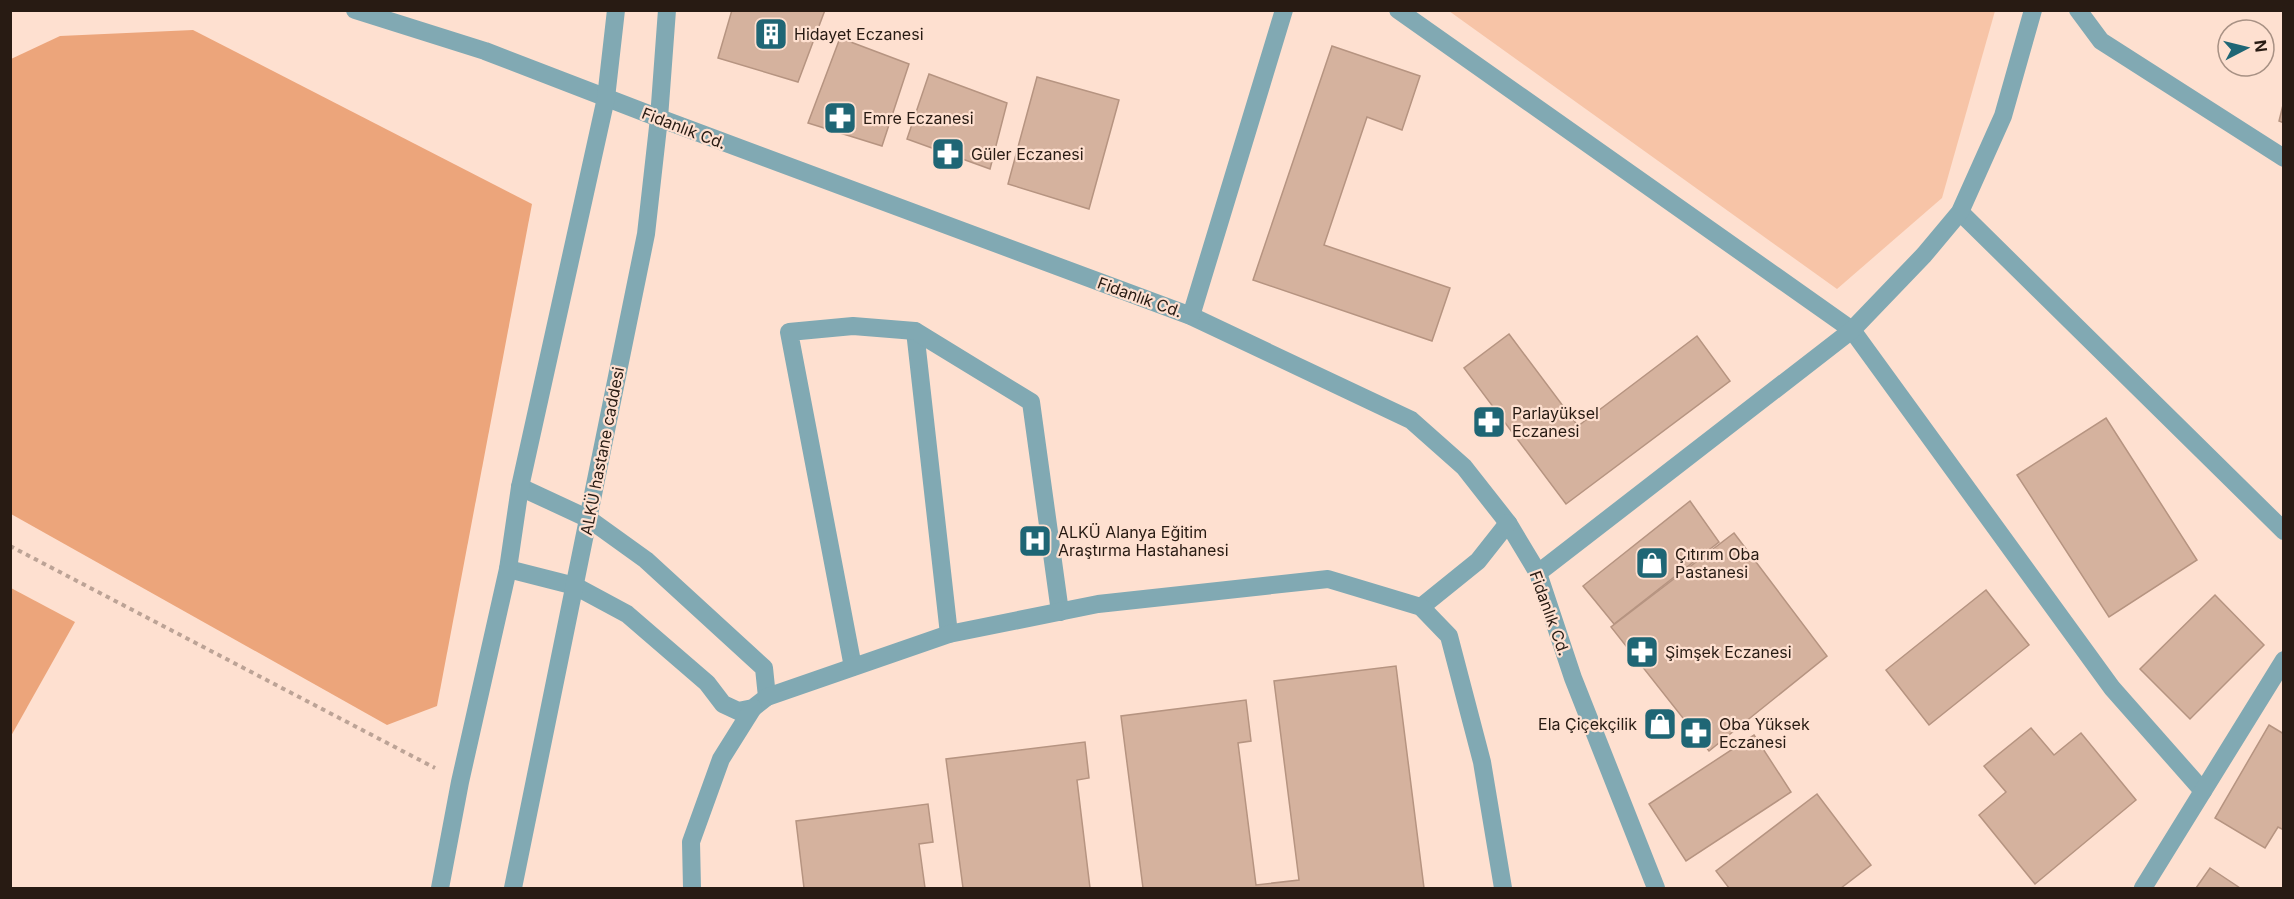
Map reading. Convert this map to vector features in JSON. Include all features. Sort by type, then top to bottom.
[{"type":"street","name":"Fidanlık Cd.","points":[[355,10],[485,51],[1191,316],[1411,420],[1464,467],[1508,523],[1538,573],[1573,678],[1656,888]]},
{"type":"street","points":[[440,888],[460,782],[508,569],[520,487],[606,98],[616,10]]},
{"type":"street","name":"ALKÜ hastane caddesi","points":[[513,888],[646,234],[659,118],[667,10]]},
{"type":"street","points":[[1191,316],[1284,10]]},
{"type":"street","points":[[1398,10],[1852,330],[2112,688],[2203,791]]},
{"type":"street","points":[[1538,573],[1852,330],[1924,255],[1960,212],[2003,116],[2033,10]]},
{"type":"street","points":[[2078,10],[2101,41],[2283,158]]},
{"type":"street","points":[[1960,212],[2283,531]]},
{"type":"street","points":[[853,667],[789,332],[853,326],[915,331],[1031,402],[1060,612]]},
{"type":"street","points":[[915,331],[949,634]]},
{"type":"street","points":[[520,487],[589,519],[646,560],[764,668],[760,703],[721,759],[691,842],[692,888]]},
{"type":"street","points":[[1421,607],[1478,561],[1508,523]]},
{"type":"street","points":[[508,569],[575,586],[627,614],[707,683],[723,704],[738,711],[853,667],[949,634],[1098,604],[1328,579],[1421,607],[1449,636],[1482,762],[1503,888]]},
{"type":"street","points":[[2143,888],[2283,660]]},
{"type":"path","points":[[10,546],[460,782]]},
{"type":"shaded area","points":[[1449,11],[1995,11],[1942,198],[1837,289]]},
{"type":"shaded area","points":[[193,30],[532,204],[437,706],[387,725],[11,514],[11,59],[60,36]]},
{"type":"shaded area","points":[[11,588],[75,622],[11,736]]},
{"type":"building","name":"Hidayet Eczanesi","points":[[732,10],[825,10],[798,82],[718,58]]},
{"type":"building","points":[[840,38],[909,64],[882,146],[808,123]]},
{"type":"building","points":[[1332,46],[1420,76],[1402,130],[1367,117],[1324,245],[1450,288],[1432,341],[1253,280]]},
{"type":"building","points":[[929,74],[1007,103],[990,169],[907,139]]},
{"type":"building","points":[[1037,77],[1119,100],[1089,209],[1008,184]]},
{"type":"building","points":[[2284,101],[2284,123],[2279,121]]},
{"type":"building","points":[[1509,334],[1578,426],[1697,336],[1730,381],[1566,504],[1464,368]]},
{"type":"building","points":[[2106,418],[2197,560],[2109,617],[2017,475]]},
{"type":"building","points":[[1690,501],[1719,542],[1614,624],[1583,586]]},
{"type":"building","points":[[1734,533],[1827,656],[1709,751],[1611,627]]},
{"type":"building","points":[[1986,590],[2029,645],[1929,725],[1886,670]]},
{"type":"building","points":[[2215,595],[2264,645],[2190,719],[2140,669]]},
{"type":"building","points":[[1396,666],[1424,888],[1143,888],[1121,716],[1246,700],[1251,741],[1238,743],[1256,885],[1299,880],[1274,681]]},
{"type":"building","points":[[2269,725],[2284,734],[2284,830],[2278,827],[2265,848],[2215,818]]},
{"type":"building","points":[[2031,728],[2054,755],[2081,733],[2136,800],[2035,884],[1979,815],[2006,792],[1984,766]]},
{"type":"building","points":[[1754,735],[1791,792],[1686,861],[1649,804]]},
{"type":"building","points":[[1085,742],[1089,778],[1077,780],[1090,888],[963,888],[946,759]]},
{"type":"building","points":[[1817,794],[1871,865],[1841,888],[1729,888],[1716,871]]},
{"type":"building","points":[[928,804],[933,842],[919,844],[925,888],[804,888],[796,821]]},
{"type":"building","points":[[2210,868],[2240,888],[2196,888]]},
{"type":"place","name":"Hidayet Eczanesi","points":[[771,34]]},
{"type":"place","name":"Emre Eczanesi","points":[[840,118]]},
{"type":"place","name":"Güler Eczanesi","points":[[948,154]]},
{"type":"place","name":"Parlayüksel Eczanesi","points":[[1489,422]]},
{"type":"place","name":"ALKÜ Alanya Eğitim Araştırma Hastahanesi","points":[[1035,541]]},
{"type":"place","name":"Çıtırım Oba Pastanesi","points":[[1652,563]]},
{"type":"place","name":"Şimşek Eczanesi","points":[[1642,652]]},
{"type":"place","name":"Ela Çiçekçilik","points":[[1660,724]]},
{"type":"place","name":"Oba Yüksek Eczanesi","points":[[1696,733]]}]
